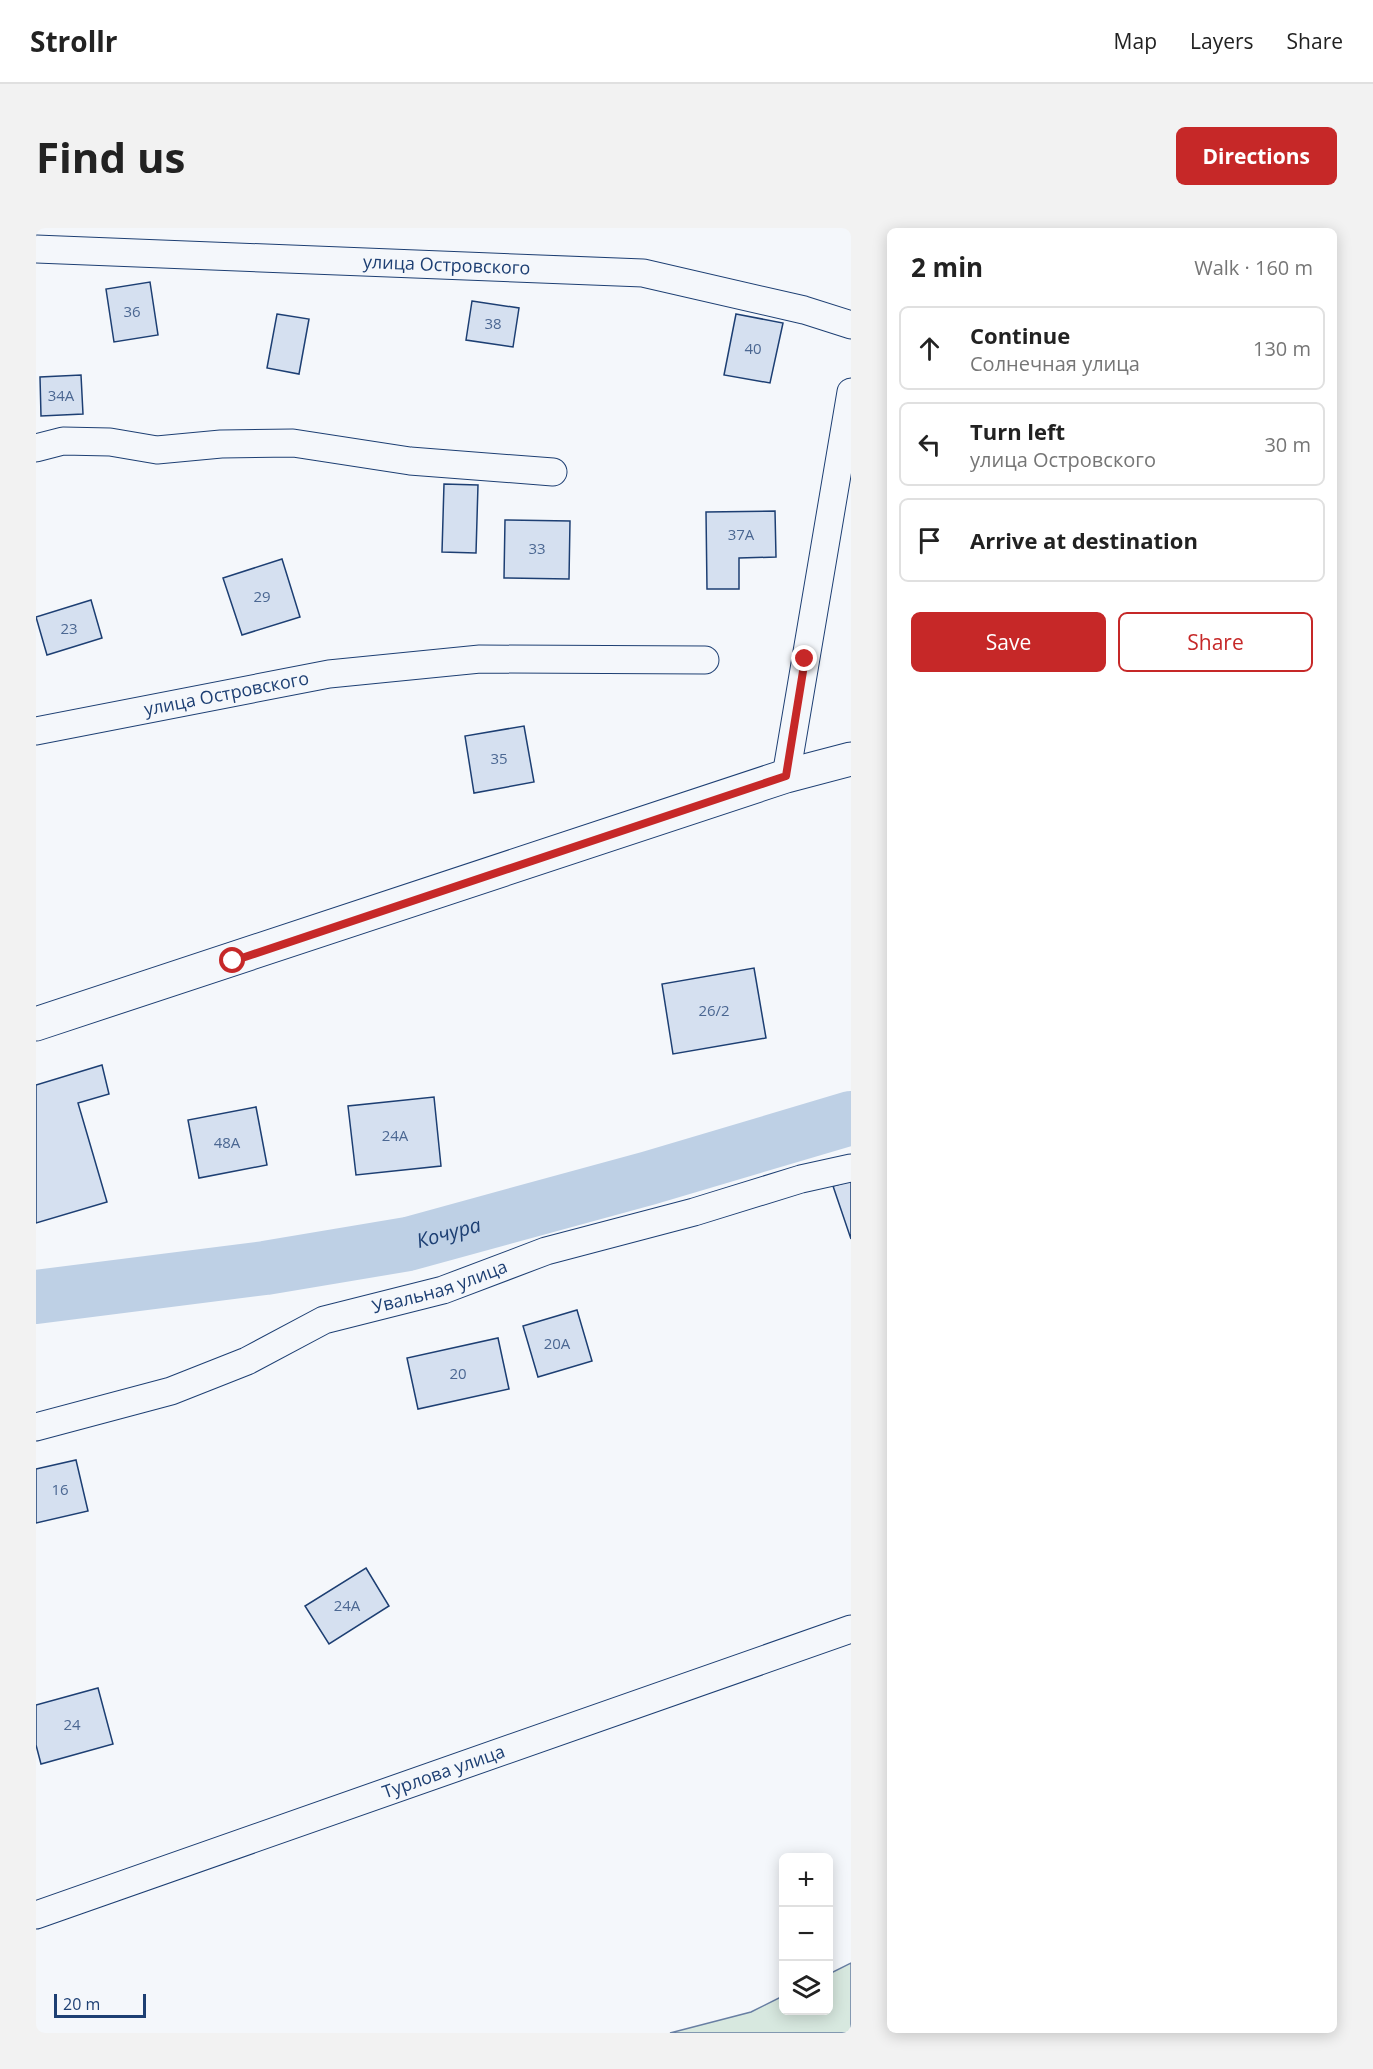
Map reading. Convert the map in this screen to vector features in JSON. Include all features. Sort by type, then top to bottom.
[{"type":"main road","points":[[36,1024],[786,776],[851,759]]},
{"type":"street","name":"улица Островского","points":[[36,249],[643,273],[804,310],[851,325]]},
{"type":"street","points":[[786,776],[851,392]]},
{"type":"street","points":[[36,448],[63,441],[110,442],[157,450],[221,444],[293,442],[410,461],[553,472]]},
{"type":"street","name":"улица Островского","points":[[36,731],[329,674],[480,659],[705,660]]},
{"type":"street","name":"Увальная улица","points":[[36,1428],[171,1392],[247,1361],[324,1320],[443,1290],[546,1251],[694,1212],[801,1179],[851,1168]]},
{"type":"street","name":"Турлова улица","points":[[36,1915],[851,1629]]},
{"type":"shaded area","points":[[851,1963],[851,2033],[670,2033],[751,2012],[779,1998],[779,2015],[833,2015],[833,1972]]},
{"type":"building","points":[[150,282],[158,335],[114,342],[106,289]]},
{"type":"building","points":[[472,301],[519,308],[513,347],[466,340]]},
{"type":"building","points":[[277,314],[309,319],[299,374],[267,368]]},
{"type":"building","points":[[736,314],[783,323],[770,383],[724,375]]},
{"type":"building","points":[[81,375],[83,414],[41,416],[40,377]]},
{"type":"building","points":[[444,484],[478,485],[476,553],[442,552]]},
{"type":"building","points":[[775,511],[776,557],[739,558],[739,589],[707,589],[706,512]]},
{"type":"building","points":[[505,520],[570,521],[569,579],[504,578]]},
{"type":"building","points":[[282,559],[300,617],[242,635],[223,578]]},
{"type":"building","points":[[91,600],[102,638],[47,655],[36,617]]},
{"type":"building","points":[[524,726],[534,782],[474,793],[465,736]]},
{"type":"building","points":[[754,968],[766,1038],[673,1054],[662,984]]},
{"type":"building","points":[[102,1065],[109,1094],[78,1103],[107,1202],[36,1223],[36,1085]]},
{"type":"building","points":[[434,1097],[441,1166],[356,1175],[348,1106]]},
{"type":"building","points":[[256,1107],[267,1165],[199,1178],[188,1120]]},
{"type":"building","points":[[851,1181],[851,1239],[833,1186]]},
{"type":"building","points":[[577,1310],[592,1361],[538,1377],[523,1326]]},
{"type":"building","points":[[498,1338],[509,1389],[418,1409],[407,1358]]},
{"type":"building","points":[[76,1460],[88,1511],[36,1523],[36,1469]]},
{"type":"building","points":[[366,1568],[389,1606],[329,1644],[305,1606]]},
{"type":"building","points":[[98,1688],[113,1744],[41,1764],[36,1745],[36,1705]]},
{"type":"waterway","name":"Кочура","points":[[36,1297],[265,1268],[408,1244],[649,1178],[851,1118]]},
{"type":"route","points":[[233,961],[786,776],[805,659]]}]
